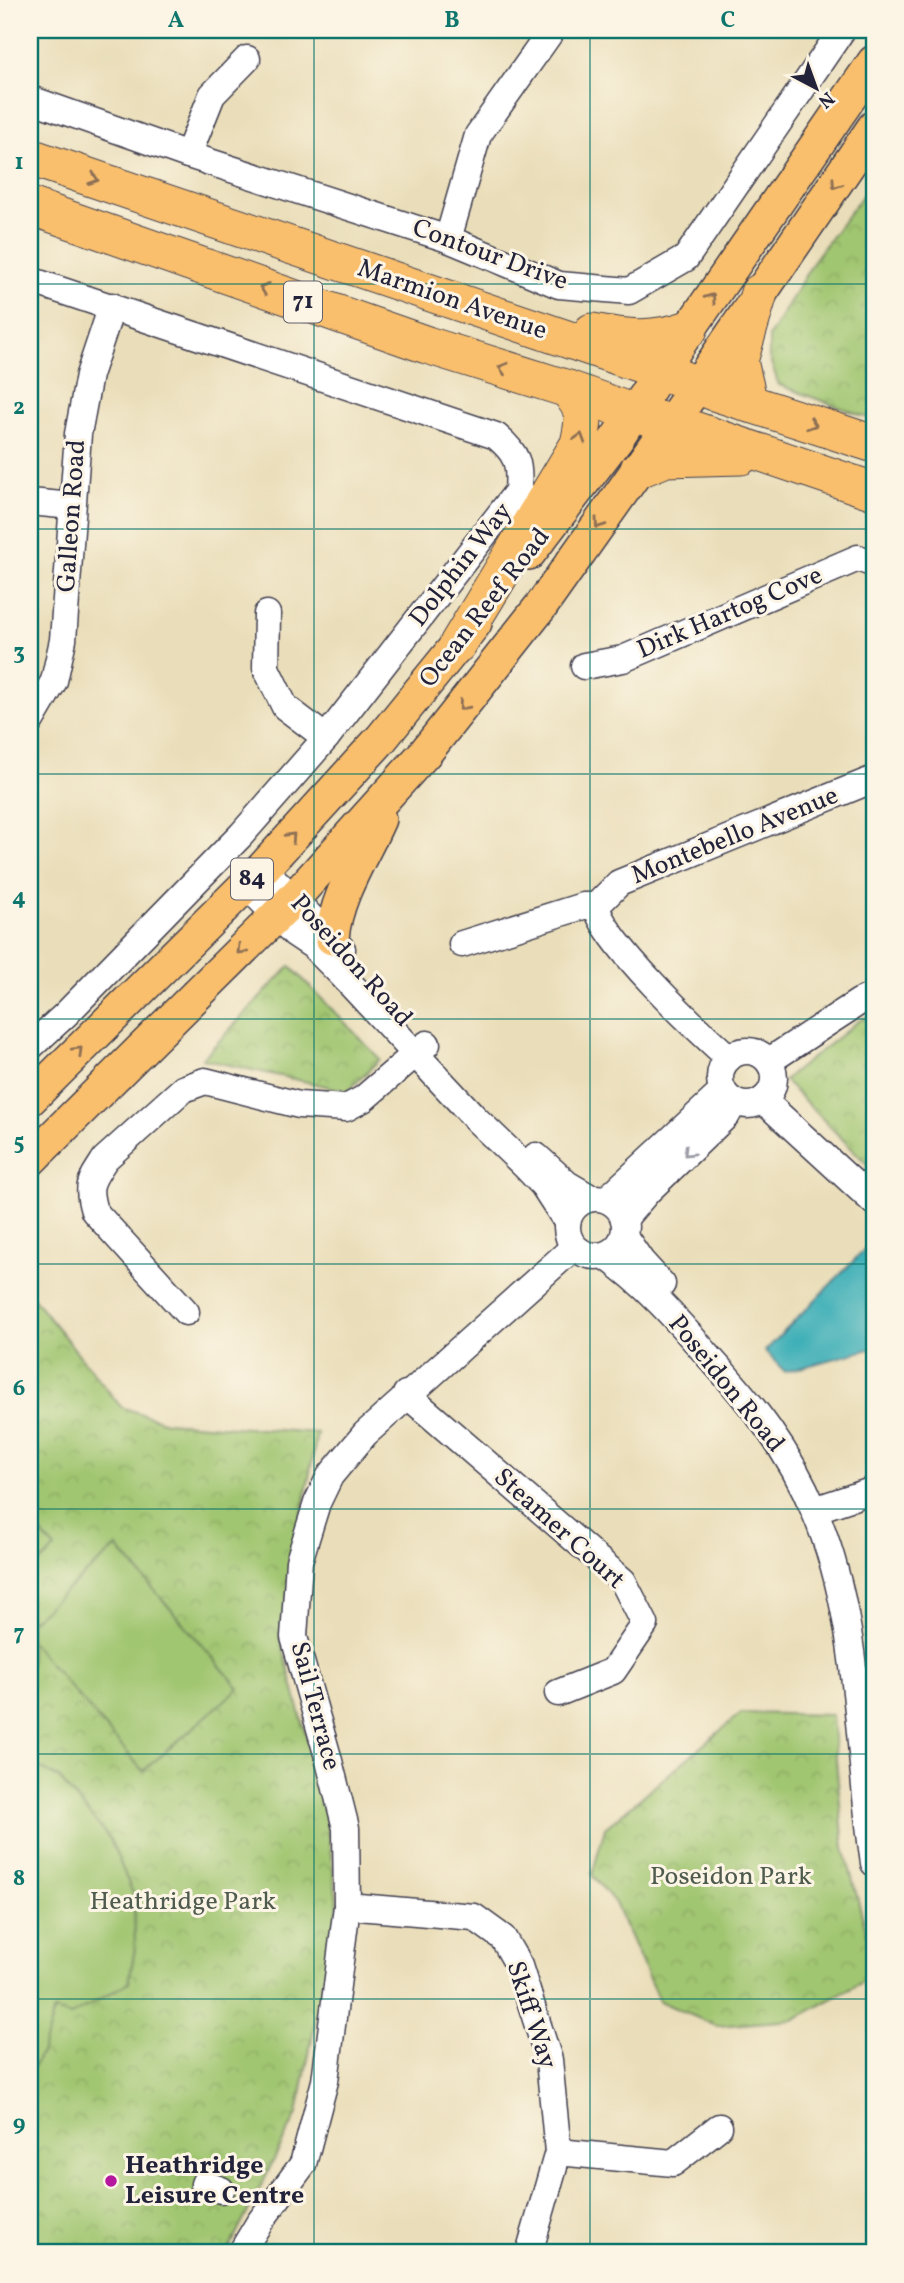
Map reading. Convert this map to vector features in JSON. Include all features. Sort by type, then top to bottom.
[{"type":"highway","name":"Marmion Avenue","points":[[30,157],[661,371],[749,404],[874,444]]},
{"type":"highway","name":"Marmion Avenue","points":[[30,206],[414,340],[568,388],[874,491]]},
{"type":"highway","points":[[394,280],[448,281],[558,322],[616,337],[666,337],[690,329]]},
{"type":"highway","points":[[749,404],[739,361],[759,293]]},
{"type":"highway","points":[[458,644],[579,444],[583,424],[582,407],[568,388]]},
{"type":"highway","points":[[639,469],[666,458],[732,458],[759,453]]},
{"type":"main road","name":"Ocean Reef Road","points":[[30,1099],[254,876],[381,739],[458,644],[634,412],[874,62]]},
{"type":"main road","name":"Ocean Reef Road","points":[[30,1160],[285,906],[389,794],[473,694],[542,605],[639,469],[874,127]]},
{"type":"main road","points":[[332,938],[341,895],[366,849],[389,794]]},
{"type":"street","points":[[448,239],[478,135],[552,30]]},
{"type":"street","name":"Contour Drive","points":[[30,99],[188,155],[448,239],[559,285],[629,290],[686,258],[842,30]]},
{"type":"street","points":[[188,155],[212,95],[247,59]]},
{"type":"street","name":"Dolphin Way","points":[[30,280],[496,436],[512,449],[519,471],[517,491],[326,738],[241,835],[65,1015],[30,1047]]},
{"type":"street","name":"Galleon Road","points":[[30,722],[54,681],[63,640],[78,434],[89,375],[112,306]]},
{"type":"street","points":[[30,502],[72,506]]},
{"type":"street","name":"Dirk Hartog Cove","points":[[584,666],[623,659],[858,558],[874,564]]},
{"type":"street","points":[[267,614],[266,668],[285,707],[326,738]]},
{"type":"street","name":"Montebello Avenue","points":[[596,906],[619,883],[874,779]]},
{"type":"street","name":"Poseidon Road","points":[[254,876],[285,906],[332,938],[477,1120],[543,1185],[571,1234]]},
{"type":"street","name":"Poseidon Road","points":[[285,906],[295,934],[313,946],[553,1172],[567,1184],[599,1199]]},
{"type":"street","points":[[462,944],[583,906],[596,906],[602,921],[621,947],[687,1020],[729,1058]]},
{"type":"street","points":[[769,1061],[874,995]]},
{"type":"street","points":[[186,1312],[94,1211],[89,1192],[95,1174],[105,1160],[183,1089],[205,1081],[299,1105],[346,1108],[363,1099],[421,1049]]},
{"type":"street","points":[[729,1096],[599,1199],[575,1206],[571,1234],[588,1255],[604,1255],[617,1248],[624,1227],[647,1192],[727,1115],[729,1096],[721,1071],[729,1058],[739,1052],[750,1051],[769,1061],[775,1082],[770,1094],[747,1106],[729,1096]]},
{"type":"street","points":[[763,1100],[874,1202]]},
{"type":"street","points":[[599,1199],[620,1209],[624,1227]]},
{"type":"street","name":"Poseidon Road","points":[[624,1227],[641,1261],[754,1383],[777,1412],[799,1447],[822,1508],[874,1741]]},
{"type":"street","name":"Sail Terrace","points":[[241,2253],[303,2164],[325,2081],[347,1906],[346,1828],[294,1637],[299,1561],[317,1503],[330,1476],[365,1433],[571,1234]]},
{"type":"street","name":"Poseidon Road","points":[[604,1255],[641,1283],[733,1382],[783,1449],[822,1508]]},
{"type":"street","name":"Steamer Court","points":[[406,1394],[623,1581],[645,1624],[613,1671],[558,1693]]},
{"type":"street","points":[[822,1508],[874,1490]]},
{"type":"street","name":"Poseidon Road","points":[[868,1715],[874,1863]]},
{"type":"street","name":"Skiff Way","points":[[347,1906],[474,1917],[503,1938],[519,1966],[549,2060],[558,2152],[529,2253]]},
{"type":"street","points":[[558,2152],[673,2163],[719,2127]]},
{"type":"green space","points":[[874,180],[874,420],[779,385],[769,357],[769,337],[815,259]]},
{"type":"green space","points":[[290,966],[380,1059],[348,1091],[202,1059]]},
{"type":"green space","points":[[874,1015],[874,1171],[784,1080],[860,1020]]},
{"type":"green space","name":"Heathridge Park","points":[[30,1294],[121,1407],[166,1422],[317,1433],[280,1637],[324,1804],[338,1907],[297,2114],[227,2253],[30,2253]]},
{"type":"green space","points":[[30,1520],[55,1549],[30,1571]]},
{"type":"green space","points":[[117,1547],[239,1688],[143,1771],[30,1641],[30,1622]]},
{"type":"green space","name":"Poseidon Park","points":[[741,1713],[832,1715],[844,1848],[874,1960],[874,1976],[793,2020],[716,2026],[659,2001],[615,1903],[592,1875],[605,1828]]},
{"type":"green space","points":[[30,1763],[59,1778],[110,1839],[134,1896],[135,1948],[129,1982],[71,2016],[54,2011],[42,2051],[30,2073]]},
{"type":"water","points":[[874,1240],[874,1348],[785,1372],[765,1351]]},
{"type":"place","name":"Heathridge Leisure Centre","points":[[111,2181]]}]
